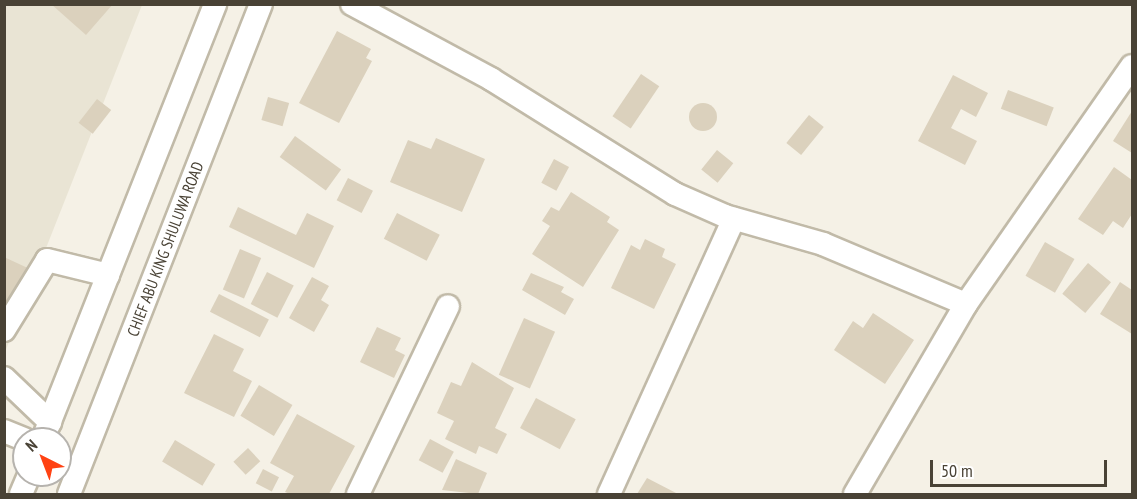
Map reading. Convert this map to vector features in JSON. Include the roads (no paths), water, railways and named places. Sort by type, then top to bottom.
[{"type":"street","points":[[49,427],[215,4]]},
{"type":"street","name":"CHIEF ABU KING SHULUWA ROAD","points":[[69,495],[261,4]]},
{"type":"street","points":[[352,4],[491,79],[675,194],[734,219],[823,244],[966,304]]},
{"type":"street","points":[[855,495],[966,304],[1132,66]]},
{"type":"street","points":[[609,495],[734,219]]},
{"type":"street","points":[[4,330],[47,260],[108,275]]},
{"type":"street","points":[[358,495],[448,306]]},
{"type":"street","points":[[4,378],[44,427]]}]
